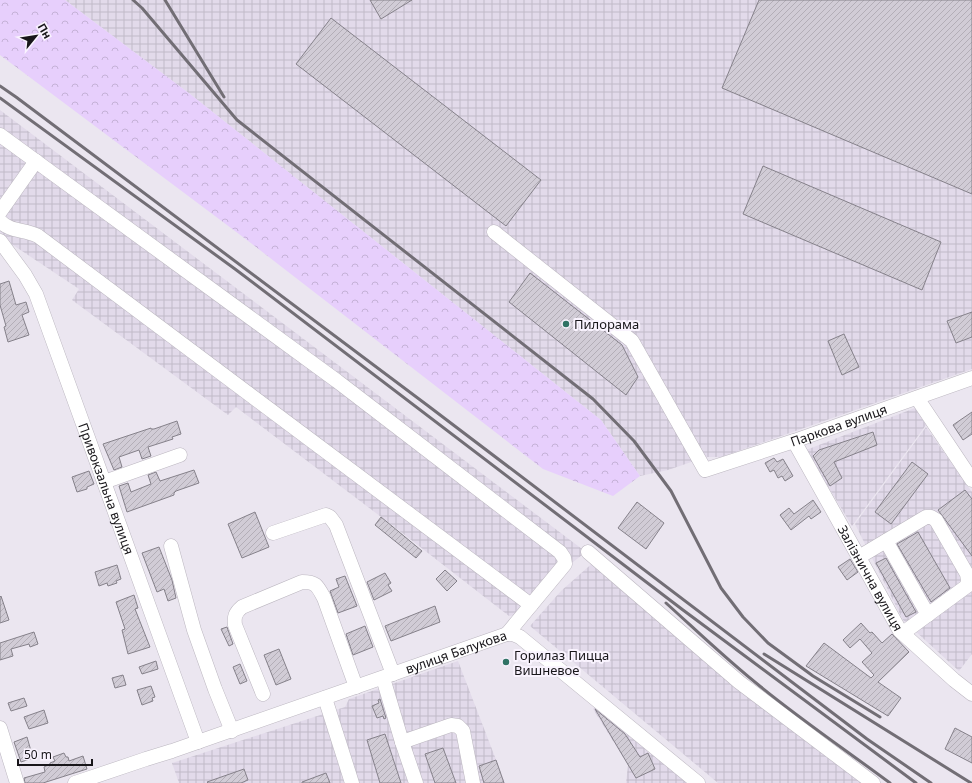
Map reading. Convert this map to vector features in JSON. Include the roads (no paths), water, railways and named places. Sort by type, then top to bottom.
[{"type":"street","points":[[0,135],[337,381],[560,552],[564,558],[565,564],[507,634]]},
{"type":"street","points":[[0,212],[36,162]]},
{"type":"street","points":[[0,221],[5,226],[30,232],[38,236],[531,605]]},
{"type":"street","name":"Паркова вулиця","points":[[494,232],[632,341],[705,470],[794,441],[972,378]]},
{"type":"street","name":"Привокзальна вулиця","points":[[0,242],[25,275],[36,294],[198,742]]},
{"type":"street","points":[[917,398],[972,480]]},
{"type":"street","name":"Залізнична вулиця","points":[[794,441],[900,631],[954,680],[972,694]]},
{"type":"street","points":[[104,482],[180,455]]},
{"type":"street","points":[[273,533],[326,515],[330,517],[336,525],[388,676],[402,742],[416,783]]},
{"type":"street","points":[[859,557],[926,517],[931,517],[936,520],[967,574],[967,586],[903,634]]},
{"type":"street","points":[[886,541],[928,615]]},
{"type":"street","points":[[171,546],[194,630],[215,689],[232,730]]},
{"type":"street","points":[[588,552],[739,682],[874,783]]},
{"type":"street","points":[[263,694],[235,625],[234,618],[236,612],[242,607],[302,582],[312,582],[319,588],[356,687]]},
{"type":"street","name":"вулиця Балукова","points":[[75,783],[172,751],[507,634],[514,634],[520,637],[698,783]]},
{"type":"street","points":[[325,698],[352,783]]},
{"type":"street","points":[[402,742],[451,725],[458,726],[463,731],[473,783]]},
{"type":"street","points":[[0,728],[17,783]]},
{"type":"railway","points":[[133,0],[142,8],[237,120],[593,399],[634,441],[671,491],[721,588],[743,617],[768,643],[813,676],[880,717]]},
{"type":"railway","points":[[165,0],[224,97]]},
{"type":"railway","points":[[0,86],[427,405],[867,739],[931,783]]},
{"type":"railway","points":[[0,98],[235,269],[683,610],[916,783]]},
{"type":"railway","points":[[666,603],[777,700],[890,783]]},
{"type":"railway","points":[[764,654],[971,783]]},
{"type":"place","name":"Пилорама","points":[[566,324]]},
{"type":"place","name":"Горилаз Пицца Вишневое","points":[[506,662]]}]
